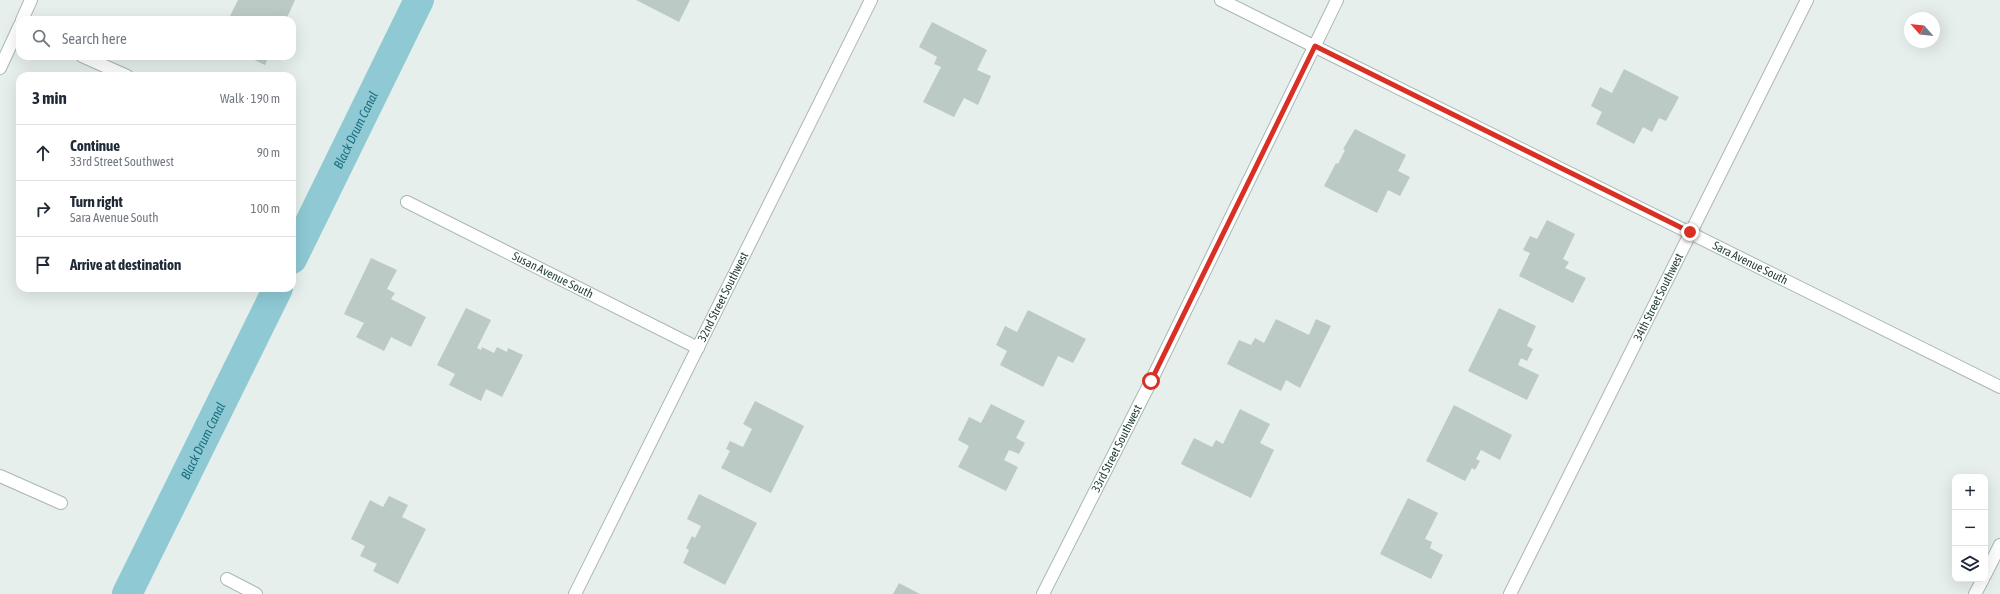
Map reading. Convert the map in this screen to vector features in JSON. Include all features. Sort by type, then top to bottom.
[{"type":"street","points":[[24,16],[31,0]]},
{"type":"street","name":"32nd Street Southwest","points":[[575,594],[871,0]]},
{"type":"street","name":"Sara Avenue South","points":[[1222,0],[2000,387]]},
{"type":"street","name":"33rd Street Southwest","points":[[1043,594],[1151,381],[1338,0]]},
{"type":"street","name":"34th Street Southwest","points":[[1510,594],[1807,0]]},
{"type":"street","points":[[0,68],[16,34]]},
{"type":"street","points":[[91,60],[118,72]]},
{"type":"street","name":"Susan Avenue South","points":[[407,202],[698,348]]},
{"type":"street","points":[[0,476],[61,503]]},
{"type":"street","points":[[1988,569],[2000,545]]},
{"type":"street","points":[[227,579],[256,594]]},
{"type":"street","points":[[1975,594],[1981,582]]},
{"type":"building","points":[[238,0],[295,0],[288,16],[230,16]]},
{"type":"building","points":[[636,0],[690,0],[679,22]]},
{"type":"building","points":[[932,22],[987,50],[977,70],[991,76],[978,105],[964,98],[954,117],[923,102],[941,67],[934,64],[937,57],[919,47]]},
{"type":"building","points":[[254,60],[267,60],[265,65]]},
{"type":"building","points":[[1624,69],[1679,97],[1666,121],[1659,118],[1652,132],[1643,127],[1634,144],[1596,124],[1602,112],[1591,106],[1600,87],[1612,93]]},
{"type":"building","points":[[1355,129],[1406,155],[1398,171],[1410,177],[1400,196],[1388,190],[1377,213],[1324,186],[1336,163],[1338,164],[1345,150],[1343,149]]},
{"type":"building","points":[[1547,220],[1575,234],[1563,259],[1569,262],[1565,268],[1586,278],[1573,303],[1519,276],[1530,253],[1523,250],[1530,236],[1537,239]]},
{"type":"building","points":[[371,258],[397,270],[387,289],[395,293],[391,299],[426,317],[411,347],[391,337],[384,351],[356,337],[364,323],[344,314]]},
{"type":"building","points":[[466,308],[491,320],[477,348],[481,350],[482,347],[494,353],[497,347],[507,352],[508,348],[523,355],[502,397],[486,389],[481,401],[449,385],[455,374],[437,365]]},
{"type":"building","points":[[1499,308],[1536,326],[1527,346],[1533,349],[1527,361],[1521,358],[1518,365],[1539,375],[1527,400],[1468,371]]},
{"type":"building","points":[[1028,310],[1086,339],[1073,363],[1058,356],[1043,387],[1000,365],[1007,351],[996,345],[1005,326],[1017,332]]},
{"type":"building","points":[[1276,319],[1309,335],[1316,319],[1331,326],[1300,388],[1286,380],[1281,391],[1227,364],[1239,340],[1251,345],[1255,338],[1264,343]]},
{"type":"building","points":[[755,401],[804,426],[771,493],[721,468],[730,451],[726,449],[730,441],[743,447],[752,429],[743,424]]},
{"type":"building","points":[[991,404],[1025,421],[1016,438],[1025,443],[1019,454],[1009,450],[1004,460],[1018,467],[1006,491],[958,467],[969,446],[958,440],[969,417],[981,423]]},
{"type":"building","points":[[1454,405],[1512,435],[1500,460],[1481,450],[1476,459],[1480,461],[1475,470],[1472,468],[1465,481],[1426,461]]},
{"type":"building","points":[[1240,409],[1270,424],[1260,443],[1274,450],[1251,498],[1181,464],[1194,438],[1212,447],[1216,440],[1223,444]]},
{"type":"building","points":[[699,494],[757,523],[725,585],[683,563],[689,550],[686,548],[692,536],[695,538],[701,526],[687,519]]},
{"type":"building","points":[[389,496],[408,505],[402,517],[426,529],[398,584],[373,571],[377,564],[360,556],[365,546],[351,539],[370,500],[383,507]]},
{"type":"building","points":[[1408,498],[1438,513],[1425,539],[1432,542],[1430,548],[1443,555],[1431,579],[1380,554]]},
{"type":"building","points":[[899,583],[920,594],[893,594]]},
{"type":"waterway","name":"Black Drum Canal","points":[[296,251],[419,0]]},
{"type":"waterway","name":"Black Drum Canal","points":[[127,594],[276,292]]},
{"type":"route","points":[[1151,381],[1315,46],[1690,232]]}]
